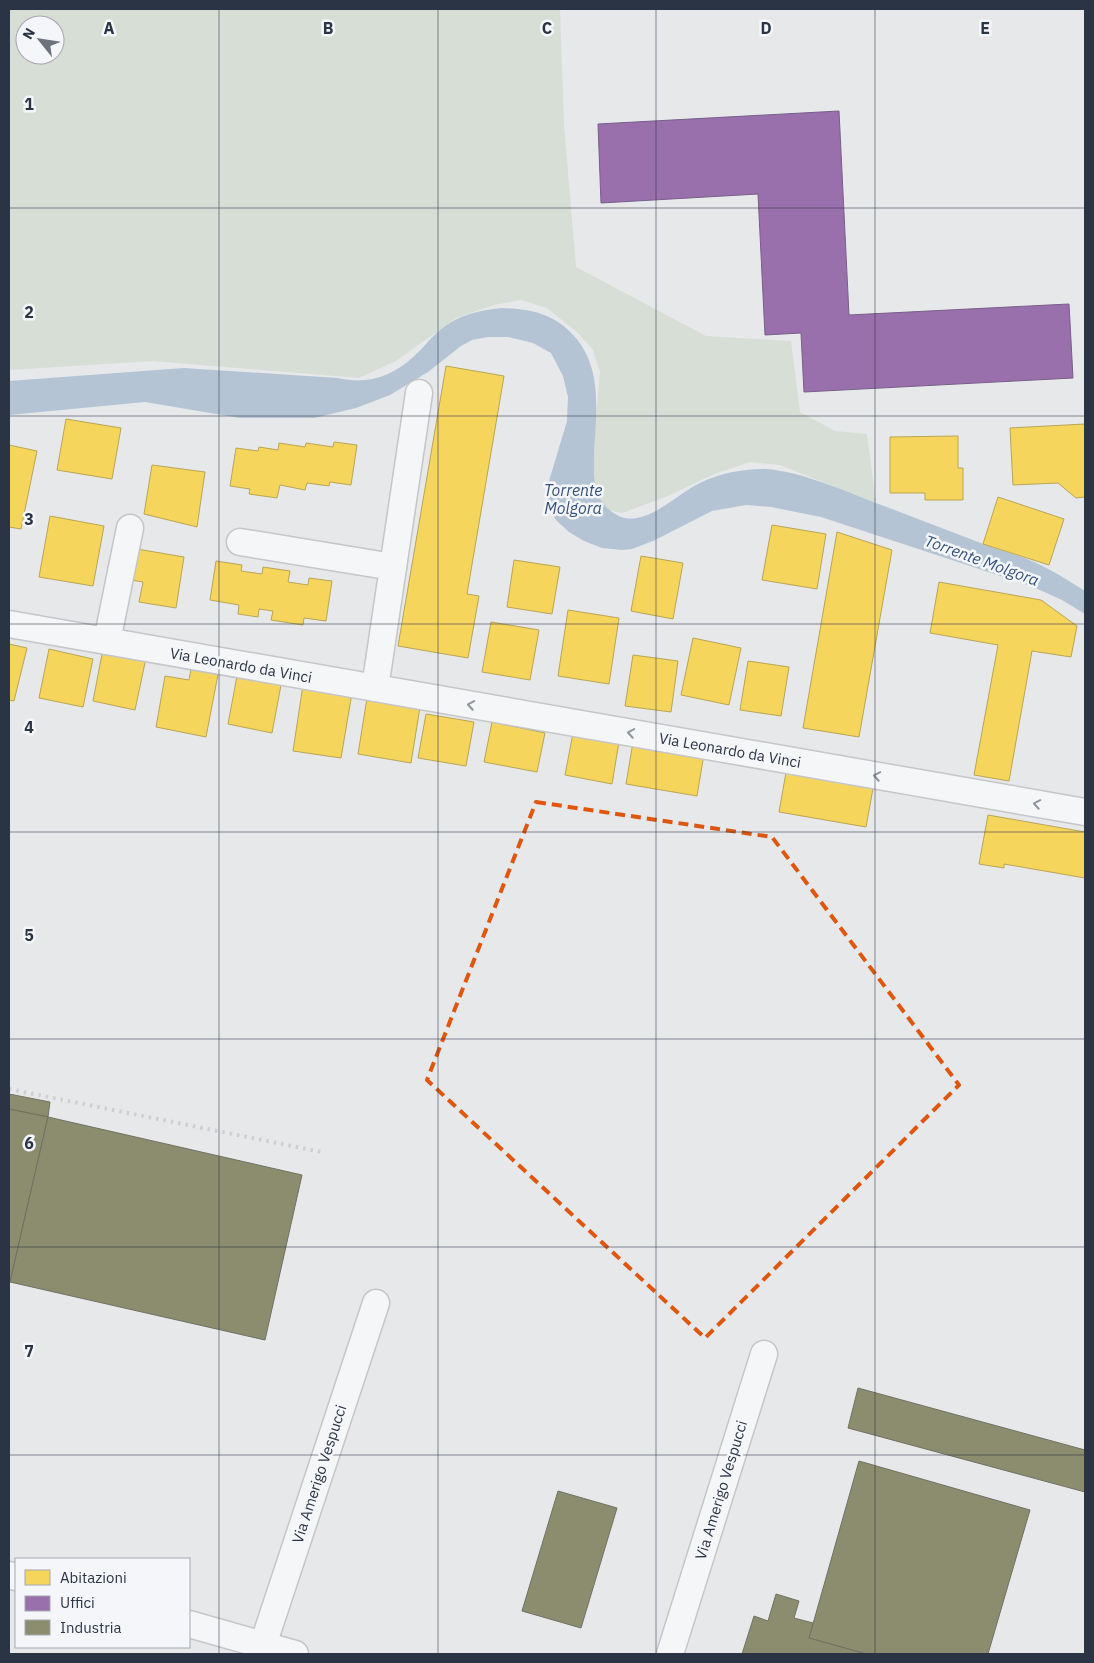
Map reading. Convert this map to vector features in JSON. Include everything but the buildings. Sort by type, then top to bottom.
[{"type":"street","points":[[375,688],[419,393]]},
{"type":"street","points":[[107,641],[130,528]]},
{"type":"street","points":[[240,542],[393,567]]},
{"type":"street","name":"Via Leonardo da Vinci","points":[[9,624],[1085,812]]},
{"type":"street","name":"Via Amerigo Vespucci","points":[[263,1645],[376,1303]]},
{"type":"street","name":"Via Amerigo Vespucci","points":[[670,1654],[764,1354]]},
{"type":"street","points":[[190,1624],[295,1654]]},
{"type":"highlighted area","points":[[536,802],[772,837],[959,1085],[705,1338],[427,1080]]},
{"type":"shaded area","points":[[9,9],[560,9],[564,125],[576,267],[706,336],[791,341],[800,412],[835,431],[867,434],[876,503],[780,465],[750,462],[714,474],[668,496],[622,513],[609,510],[597,499],[588,484],[591,432],[597,407],[600,372],[593,350],[578,333],[547,308],[521,300],[494,305],[456,318],[396,361],[359,378],[153,361],[9,370]]},
{"type":"water","name":"Torrente Molgora","points":[[502,308],[533,312],[551,318],[568,329],[584,350],[594,377],[596,392],[595,484],[601,500],[617,515],[627,518],[638,518],[649,514],[700,483],[732,472],[765,469],[794,474],[841,489],[1041,565],[1085,591],[1085,614],[1062,600],[1031,586],[821,517],[771,507],[746,505],[712,511],[653,541],[632,549],[602,548],[584,541],[569,532],[557,521],[548,504],[549,481],[567,421],[568,397],[563,376],[551,353],[533,343],[508,337],[488,337],[472,340],[461,346],[428,372],[390,395],[356,408],[314,418],[240,418],[145,402],[9,415],[9,381],[184,368],[348,380],[378,378],[405,364],[436,333],[461,317],[485,310]]},
{"type":"railway","points":[[9,1089],[322,1152]]}]
